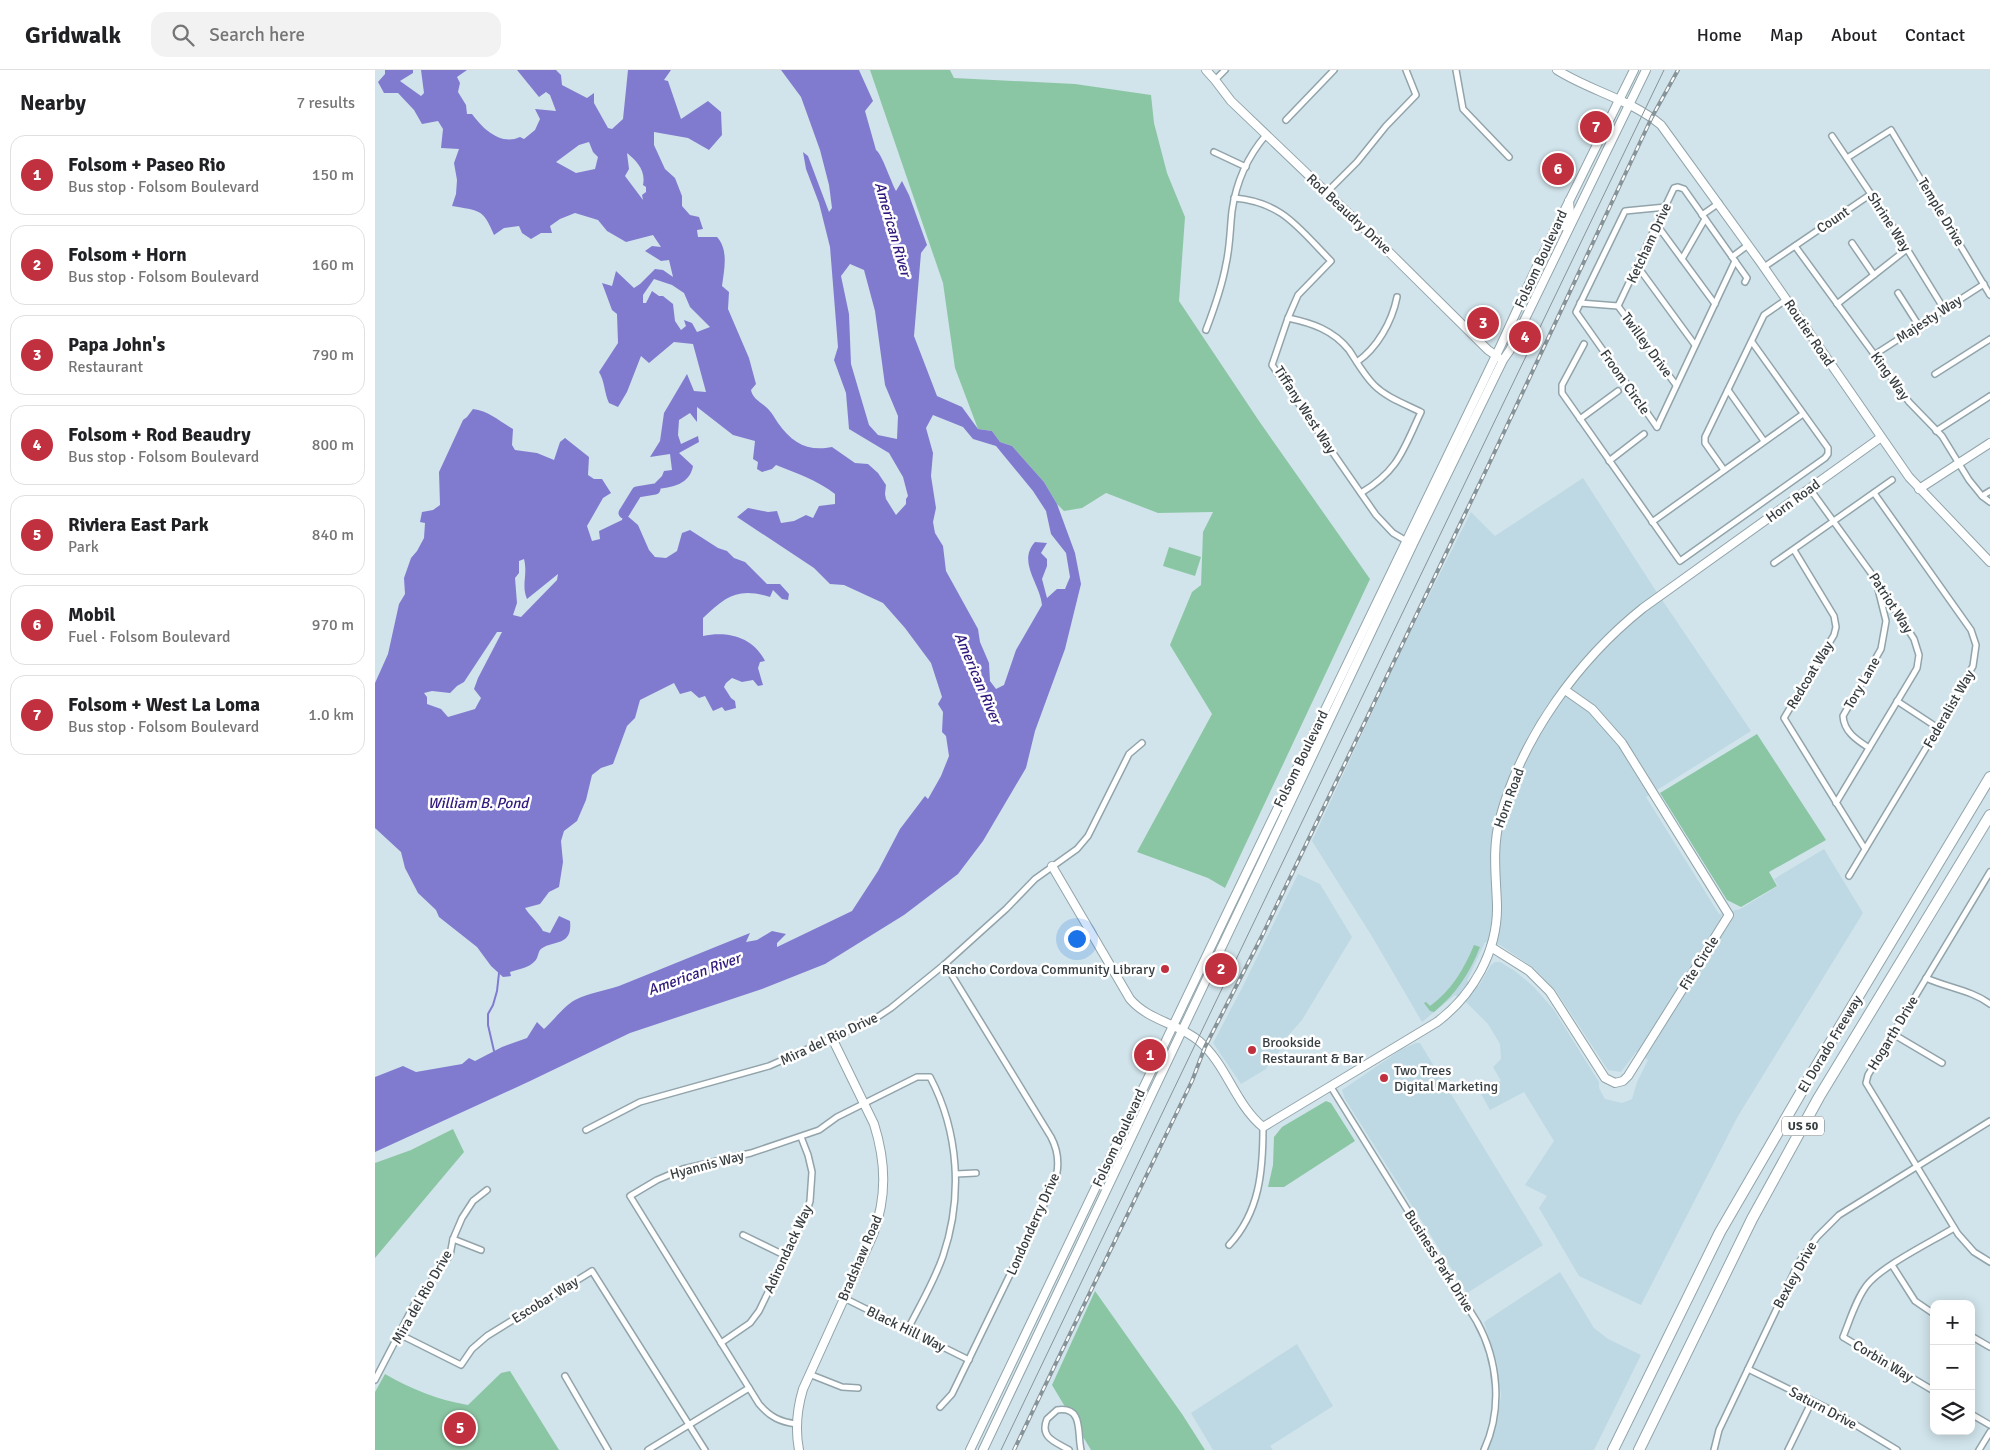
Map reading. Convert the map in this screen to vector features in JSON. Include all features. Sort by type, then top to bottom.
[{"type":"highway","name":"El Dorado Freeway","points":[[1613,1450],[1721,1232],[1814,1070],[1990,777]]},
{"type":"highway","name":"El Dorado Freeway","points":[[1639,1450],[1756,1211],[1819,1097],[1990,815]]},
{"type":"street","name":"Rod Beaudry Drive","points":[[1206,70],[1231,102],[1496,356],[1503,360]]},
{"type":"street","points":[[1215,80],[1225,70]]},
{"type":"street","points":[[1286,120],[1334,70]]},
{"type":"street","points":[[1326,193],[1357,162],[1386,126],[1416,95],[1407,70]]},
{"type":"street","points":[[1456,70],[1463,109],[1509,157]]},
{"type":"street","name":"Routier Road","points":[[1557,70],[1574,80],[1644,111],[1661,125],[1787,299],[1880,438],[1919,489],[1990,562]]},
{"type":"street","name":"Folsom Boulevard","points":[[983,1450],[1261,864],[1569,200],[1634,70]]},
{"type":"street","name":"Folsom Boulevard","points":[[970,1450],[1273,817],[1409,543],[1452,468],[1646,70]]},
{"type":"street","name":"Temple Drive","points":[[1847,158],[1891,130],[1990,295]]},
{"type":"street","points":[[1206,330],[1221,289],[1234,198],[1246,167],[1266,135]]},
{"type":"street","name":"Shrine Way","points":[[1832,136],[1907,249],[1944,309]]},
{"type":"street","points":[[1214,152],[1246,167]]},
{"type":"street","name":"Ketcham Drive","points":[[1618,306],[1674,188],[1680,186],[1704,217]]},
{"type":"street","name":"Count","points":[[1764,267],[1871,194]]},
{"type":"street","name":"Tiffany West Way","points":[[1234,198],[1257,201],[1277,209],[1331,261],[1298,295],[1272,365],[1382,523],[1409,543]]},
{"type":"street","points":[[1561,242],[1560,234],[1570,213],[1569,200]]},
{"type":"street","points":[[1682,259],[1704,217],[1719,203]]},
{"type":"street","points":[[1618,306],[1580,304],[1625,211],[1666,207]]},
{"type":"street","points":[[1704,217],[1747,278],[1745,282]]},
{"type":"street","points":[[1657,225],[1715,304]]},
{"type":"street","points":[[1852,243],[1874,275]]},
{"type":"street","points":[[1733,259],[1748,245]]},
{"type":"street","name":"King Way","points":[[1795,246],[1909,402],[1942,436],[1982,496],[1990,502]]},
{"type":"street","points":[[1837,304],[1907,249]]},
{"type":"street","name":"Froom Circle","points":[[1580,304],[1576,312],[1657,427],[1715,304],[1733,259]]},
{"type":"street","points":[[1638,267],[1695,344]]},
{"type":"street","name":"Majesty Way","points":[[1874,355],[1983,284]]},
{"type":"street","points":[[1898,293],[1919,326]]},
{"type":"street","points":[[1357,362],[1371,350],[1379,339],[1395,307],[1397,297]]},
{"type":"street","points":[[1724,470],[1705,440],[1764,316],[1787,299]]},
{"type":"street","name":"Twilley Drive","points":[[1618,306],[1676,385]]},
{"type":"street","points":[[1288,318],[1313,324],[1329,332],[1348,349],[1369,379],[1382,392],[1421,412],[1397,462],[1378,482],[1361,493]]},
{"type":"street","points":[[1935,374],[1990,338]]},
{"type":"street","points":[[1584,344],[1561,389],[1609,462],[1680,561],[1828,454],[1828,448],[1752,342]]},
{"type":"street","points":[[1579,418],[1618,390]]},
{"type":"street","points":[[1728,390],[1764,442]]},
{"type":"street","points":[[1936,430],[1990,396]]},
{"type":"street","points":[[1652,522],[1803,414]]},
{"type":"street","points":[[1609,462],[1644,434]]},
{"type":"street","name":"Horn Road","points":[[1263,1127],[1443,1018],[1468,991],[1483,966],[1491,947],[1496,920],[1495,850],[1500,819],[1513,782],[1534,738],[1583,666],[1623,624],[1880,438]]},
{"type":"street","points":[[1919,489],[1990,443]]},
{"type":"street","points":[[1774,563],[1892,480]]},
{"type":"street","name":"Patriot Way","points":[[1811,489],[1876,580],[1917,646],[1919,655],[1917,668],[1836,803]]},
{"type":"street","points":[[1982,496],[1990,491]]},
{"type":"street","name":"Federalist Way","points":[[1849,876],[1938,728],[1973,666],[1977,652],[1975,637],[1971,630],[1874,493]]},
{"type":"street","name":"Redcoat Way","points":[[1794,550],[1834,616],[1836,627],[1834,635],[1784,718],[1865,849]]},
{"type":"street","name":"Tory Lane","points":[[1869,748],[1850,734],[1843,722],[1843,716],[1881,649],[1885,621],[1876,580]]},
{"type":"street","name":"Fite Circle","points":[[1491,947],[1529,971],[1545,986],[1560,1004],[1605,1078],[1615,1083],[1623,1081],[1628,1076],[1729,915],[1622,742],[1592,709],[1565,690]]},
{"type":"street","points":[[1897,701],[1938,728]]},
{"type":"street","name":"Mira del Rio Drive","points":[[586,1130],[640,1102],[769,1066],[873,1020],[891,1008],[945,964],[1007,909],[1035,879],[1071,855],[1083,843],[1129,754],[1142,743]]},
{"type":"street","points":[[1261,864],[1262,851],[1276,822],[1273,817]]},
{"type":"street","points":[[1052,866],[1130,999],[1142,1011],[1197,1040],[1213,1056],[1254,1120],[1263,1127],[1263,1157],[1256,1200],[1245,1225],[1229,1245]]},
{"type":"street","name":"Hogarth Drive","points":[[1990,872],[1868,1075],[1866,1083],[1953,1228],[1968,1246],[1990,1262]]},
{"type":"street","points":[[1218,954],[1218,949],[1229,923],[1227,911]]},
{"type":"street","name":"Londonderry Drive","points":[[940,1407],[952,1394],[1054,1184],[1058,1162],[1055,1145],[1051,1137],[945,964]]},
{"type":"street","points":[[1926,978],[1945,986],[1971,993],[1990,1004]]},
{"type":"street","points":[[1893,1034],[1942,1063]]},
{"type":"street","name":"Bradshaw Road","points":[[799,1450],[797,1424],[799,1402],[809,1374],[873,1236],[881,1210],[883,1195],[882,1154],[873,1124],[832,1038]]},
{"type":"street","name":"Hyannis Way","points":[[797,1424],[782,1421],[769,1415],[759,1404],[630,1196],[657,1180],[683,1169],[751,1153],[819,1130],[837,1117],[917,1077],[929,1077],[939,1097],[949,1126],[953,1146],[956,1174],[953,1213],[947,1243],[936,1272],[908,1329]]},
{"type":"street","name":"Business Park Drive","points":[[1331,1087],[1484,1336],[1491,1357],[1496,1387],[1494,1417],[1484,1450]]},
{"type":"street","name":"Bexley Drive","points":[[1714,1450],[1719,1430],[1799,1262],[1817,1237],[1839,1215],[1990,1121]]},
{"type":"street","name":"Adirondack Way","points":[[721,1342],[741,1330],[753,1320],[759,1311],[806,1214],[812,1193],[810,1163],[801,1137]]},
{"type":"street","points":[[1106,1189],[1103,1183],[1119,1152],[1121,1143],[1119,1139]]},
{"type":"street","points":[[956,1174],[977,1173]]},
{"type":"street","name":"Mira del Rio Drive","points":[[375,1380],[415,1303],[450,1255],[453,1239],[467,1208],[487,1190]]},
{"type":"street","name":"Corbin Way","points":[[1931,1390],[1843,1337],[1863,1290],[1877,1275],[1953,1228]]},
{"type":"street","points":[[743,1235],[786,1256]]},
{"type":"street","points":[[453,1239],[481,1250]]},
{"type":"street","points":[[1892,1265],[1915,1301],[1930,1311]]},
{"type":"street","name":"Escobar Way","points":[[399,1334],[461,1365],[472,1349],[487,1336],[592,1271],[705,1450]]},
{"type":"street","name":"Black Hill Way","points":[[844,1298],[969,1360]]},
{"type":"street","points":[[1975,1339],[1990,1348]]},
{"type":"street","name":"Saturn Drive","points":[[1748,1369],[1812,1400],[1897,1450]]},
{"type":"street","points":[[809,1374],[842,1388],[858,1388]]},
{"type":"street","points":[[565,1376],[608,1450]]},
{"type":"street","points":[[648,1450],[749,1388]]},
{"type":"street","points":[[1788,1450],[1812,1400]]},
{"type":"street","points":[[1069,1450],[1051,1440],[1045,1432],[1047,1419],[1057,1410],[1069,1411],[1077,1419],[1081,1450]]},
{"type":"street","points":[[1975,1416],[1990,1425]]},
{"type":"street","points":[[1979,1450],[1990,1432]]},
{"type":"shaded area","points":[[1583,478],[1654,588],[1751,731],[1646,797],[1719,914],[1740,909],[1778,886],[1774,879],[1824,849],[1863,913],[1738,1116],[1641,1305],[1579,1276],[1539,1208],[1547,1196],[1525,1185],[1554,1141],[1524,1092],[1490,1110],[1481,1094],[1501,1081],[1493,1067],[1501,1059],[1500,1044],[1488,1024],[1467,1003],[1455,995],[1422,1022],[1373,938],[1312,841],[1400,653],[1471,512],[1495,536]],"holes":[[[1485,942],[1500,945],[1535,969],[1556,991],[1608,1070],[1621,1072],[1636,1052],[1648,1060],[1637,1082],[1632,1099],[1622,1103],[1605,1099],[1599,1088],[1599,1082],[1554,1010],[1534,987],[1515,971],[1500,962],[1495,962],[1491,965],[1478,987],[1467,981]]]},
{"type":"shaded area","points":[[1298,874],[1320,884],[1352,937],[1302,1020],[1287,1037],[1288,1043],[1271,1059],[1266,1069],[1241,1084],[1213,1043]]},
{"type":"shaded area","points":[[1420,1043],[1543,1245],[1467,1293],[1345,1099],[1342,1090],[1402,1049]]},
{"type":"shaded area","points":[[1560,1272],[1594,1328],[1608,1339],[1641,1355],[1594,1450],[1488,1450],[1498,1419],[1501,1395],[1497,1363],[1484,1322]]},
{"type":"shaded area","points":[[1297,1344],[1333,1406],[1270,1446],[1273,1450],[1213,1450],[1191,1413]]},
{"type":"green space","points":[[870,70],[950,70],[954,78],[1075,84],[1151,95],[1154,123],[1167,173],[1185,217],[1179,301],[1259,421],[1370,579],[1225,888],[1208,878],[1137,852],[1212,714],[1170,645],[1192,592],[1201,585],[1203,532],[1213,512],[1158,513],[1106,493],[1082,508],[1064,511],[1057,504],[1044,482],[1012,446],[1000,442],[992,431],[978,429],[955,368],[943,283]]},
{"type":"green space","points":[[1169,547],[1201,557],[1195,576],[1163,566]]},
{"type":"green space","points":[[1757,734],[1826,840],[1769,872],[1777,886],[1741,907],[1727,900],[1660,793]]},
{"type":"green space","points":[[1474,945],[1480,947],[1472,966],[1449,998],[1434,1012],[1430,1011],[1424,1003],[1426,1002],[1430,1006],[1451,986],[1466,963]]},
{"type":"green space","points":[[1326,1101],[1331,1103],[1355,1141],[1284,1187],[1268,1187],[1273,1165],[1274,1137],[1282,1127]]},
{"type":"green space","points":[[453,1129],[464,1152],[375,1258],[375,1163],[411,1150]]},
{"type":"green space","points":[[1095,1291],[1182,1414],[1205,1450],[1091,1450],[1052,1385]]},
{"type":"green space","points":[[510,1371],[559,1450],[375,1450],[375,1392],[385,1374],[425,1393],[468,1405],[501,1373]]},
{"type":"water","name":"American River","points":[[385,70],[413,70],[413,73],[400,81],[421,96],[424,93],[421,70],[467,70],[457,77],[460,83],[458,92],[466,105],[467,114],[472,114],[481,125],[499,138],[506,139],[520,137],[524,139],[535,130],[540,119],[535,109],[556,111],[550,95],[546,92],[539,97],[517,70],[556,70],[561,75],[562,85],[587,98],[594,93],[594,103],[608,128],[612,129],[623,119],[628,70],[671,70],[664,80],[668,81],[681,119],[708,101],[721,112],[722,135],[709,150],[688,138],[654,132],[654,145],[665,169],[675,178],[682,196],[682,206],[690,215],[699,217],[703,229],[697,230],[698,237],[717,237],[721,242],[725,260],[722,286],[729,292],[728,309],[749,358],[756,384],[751,390],[752,393],[767,408],[783,430],[795,441],[808,447],[832,447],[855,463],[868,464],[878,473],[886,485],[886,499],[896,515],[906,504],[908,496],[903,477],[889,453],[849,429],[846,393],[834,360],[838,347],[830,247],[819,203],[806,169],[803,152],[808,156],[829,212],[832,208],[829,185],[820,150],[801,97],[781,70],[859,70],[873,101],[865,111],[876,150],[896,191],[902,181],[927,245],[921,253],[914,336],[937,396],[962,407],[978,429],[992,431],[1000,442],[1012,446],[1044,482],[1057,504],[1075,553],[1081,584],[1065,649],[1035,731],[1026,768],[983,841],[958,874],[904,915],[825,964],[762,989],[630,1033],[375,1152],[375,1077],[403,1066],[416,1072],[462,1064],[469,1058],[475,1061],[502,1047],[527,1038],[537,1022],[544,1029],[567,1006],[580,998],[619,986],[750,933],[746,942],[757,940],[772,931],[786,934],[777,943],[777,947],[852,911],[878,871],[900,829],[925,796],[928,799],[941,776],[949,756],[946,736],[942,732],[943,712],[938,704],[942,697],[931,663],[905,628],[883,603],[844,585],[830,584],[814,568],[737,517],[748,508],[768,512],[777,511],[781,523],[794,521],[806,515],[813,518],[819,506],[835,504],[835,494],[814,481],[776,465],[772,469],[762,472],[757,469],[758,462],[753,459],[755,441],[733,435],[697,407],[697,422],[690,413],[679,420],[678,435],[681,444],[698,436],[699,442],[679,453],[693,466],[691,472],[679,484],[668,488],[655,489],[655,483],[664,471],[672,470],[670,454],[650,457],[660,441],[664,413],[687,374],[694,391],[706,392],[693,344],[674,342],[649,363],[641,356],[627,392],[618,407],[609,403],[599,372],[618,343],[617,314],[612,310],[602,283],[612,286],[616,271],[634,288],[655,269],[663,270],[673,277],[669,260],[661,261],[645,251],[652,246],[661,247],[653,235],[626,242],[607,231],[598,220],[575,213],[560,219],[550,226],[552,233],[541,233],[531,239],[522,233],[519,226],[504,228],[494,235],[487,220],[479,212],[452,206],[456,194],[457,180],[454,163],[459,149],[441,148],[443,129],[438,121],[422,124],[414,110],[398,93],[384,93],[378,82],[385,74]],"holes":[[[589,142],[593,152],[598,157],[595,169],[576,173],[556,162],[579,145]],[[627,153],[634,159],[642,171],[643,185],[646,187],[646,192],[642,195],[643,200],[625,176],[629,169]],[[850,264],[864,270],[875,311],[885,385],[898,416],[897,439],[878,435],[869,425],[851,364],[849,314],[841,276]],[[654,279],[672,285],[684,293],[690,307],[710,327],[697,332],[692,323],[684,320],[686,326],[681,330],[675,321],[673,304],[663,296],[659,296],[652,291],[646,303],[643,303],[643,295]],[[933,415],[963,427],[973,439],[996,446],[1033,491],[1046,511],[1051,534],[1066,553],[1070,577],[1065,589],[1057,589],[1047,598],[1042,579],[1047,566],[1047,559],[1041,553],[1047,543],[1035,542],[1030,550],[1028,557],[1029,565],[1042,605],[1016,650],[1004,685],[996,689],[990,681],[989,663],[980,642],[978,629],[946,571],[943,546],[935,533],[933,522],[936,508],[931,476],[933,453],[926,428]]]},
{"type":"water","name":"William B. Pond","points":[[473,409],[479,410],[513,429],[512,445],[515,450],[537,453],[554,460],[560,442],[565,438],[589,457],[588,475],[594,479],[602,479],[611,493],[603,498],[587,526],[592,541],[600,539],[599,531],[622,520],[624,513],[638,525],[649,550],[655,557],[666,558],[677,551],[682,533],[690,530],[718,548],[727,551],[734,558],[745,562],[767,584],[780,584],[789,594],[788,600],[782,599],[773,590],[770,597],[741,593],[726,599],[703,618],[703,636],[722,634],[747,641],[754,646],[765,661],[760,662],[758,668],[763,685],[758,686],[753,680],[742,682],[732,678],[726,683],[724,687],[735,701],[736,708],[725,711],[722,707],[713,711],[705,696],[699,698],[691,691],[680,694],[674,683],[640,700],[635,718],[627,726],[613,764],[601,768],[592,775],[586,800],[577,821],[564,831],[561,841],[563,862],[559,887],[549,892],[540,904],[525,908],[543,931],[550,933],[559,916],[570,921],[568,935],[560,942],[540,950],[536,960],[530,965],[510,972],[511,976],[503,977],[491,966],[477,947],[439,917],[436,910],[418,893],[405,868],[401,852],[375,828],[375,683],[388,654],[399,604],[405,594],[404,578],[411,558],[424,538],[425,523],[420,522],[422,512],[433,510],[440,505],[439,472],[463,420]],"holes":[[[524,559],[525,594],[527,599],[558,574],[557,580],[521,617],[513,615],[517,603],[515,578],[519,573],[519,561]],[[497,632],[502,632],[474,689],[481,698],[475,709],[448,717],[441,709],[427,704],[427,697],[424,693],[432,691],[450,693],[464,682]]]},
{"type":"waterway","points":[[624,513],[637,492],[655,489]]},
{"type":"waterway","points":[[494,1051],[488,1025],[488,1014],[497,991],[499,973]]},
{"type":"tram line","points":[[1001,1450],[1664,70]]},
{"type":"railway","points":[[1014,1450],[1192,1081],[1205,1047],[1262,936],[1489,464],[1652,117],[1678,70]]},
{"type":"place","name":"Folsom + West La Loma","points":[[1596,127]]},
{"type":"place","name":"Mobil","points":[[1558,169]]},
{"type":"place","name":"Papa John's","points":[[1483,323]]},
{"type":"place","name":"Folsom + Rod Beaudry","points":[[1525,337]]},
{"type":"place","name":"Rancho Cordova Community Library","points":[[1165,969]]},
{"type":"place","name":"Folsom + Horn","points":[[1221,969]]},
{"type":"place","name":"Brookside Restaurant & Bar","points":[[1252,1050]]},
{"type":"place","name":"Folsom + Paseo Rio","points":[[1150,1055]]},
{"type":"place","name":"Two Trees Digital Marketing","points":[[1384,1078]]},
{"type":"place","name":"Riviera East Park","points":[[460,1428]]}]
